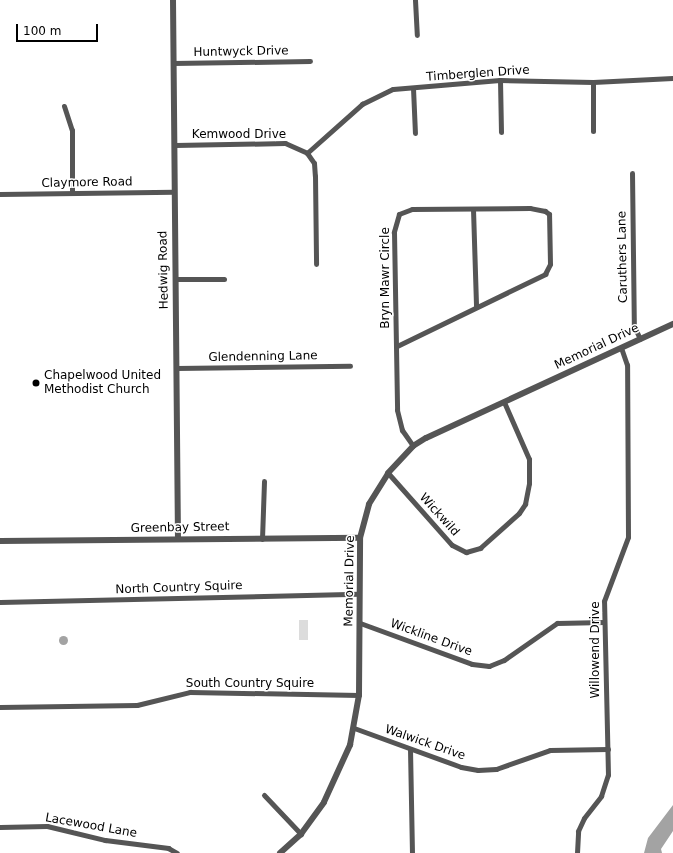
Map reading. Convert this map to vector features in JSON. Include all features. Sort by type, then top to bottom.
[{"type":"street","name":"Hedwig Road","points":[[173,0],[178,539]]},
{"type":"street","points":[[415,0],[417,35]]},
{"type":"street","name":"Huntwyck Drive","points":[[173,63],[310,61]]},
{"type":"street","name":"Timberglen Drive","points":[[307,153],[362,104],[375,96],[393,89],[500,80],[593,82],[673,78]]},
{"type":"street","points":[[500,80],[501,132]]},
{"type":"street","points":[[593,82],[593,131]]},
{"type":"street","points":[[413,88],[415,133]]},
{"type":"street","points":[[64,106],[72,130],[72,193]]},
{"type":"street","name":"Kemwood Drive","points":[[175,145],[285,143],[307,153]]},
{"type":"street","points":[[307,153],[314,163],[316,264]]},
{"type":"street","name":"Caruthers Lane","points":[[632,173],[634,326],[640,339]]},
{"type":"street","name":"Claymore Road","points":[[0,194],[174,192]]},
{"type":"street","name":"Bryn Mawr Circle","points":[[397,346],[545,274],[548,270],[550,220],[545,211],[537,208],[412,209],[398,214],[394,232],[398,420],[413,446]]},
{"type":"street","points":[[473,209],[476,307]]},
{"type":"street","points":[[175,279],[224,279]]},
{"type":"street","name":"Memorial Drive","points":[[280,853],[300,834],[335,782],[354,728],[359,695],[360,538],[369,504],[388,473],[413,446],[673,324]]},
{"type":"street","name":"Willowend Drive","points":[[577,853],[578,831],[584,818],[601,796],[608,776],[604,602],[628,537],[627,365],[621,348]]},
{"type":"street","name":"Glendenning Lane","points":[[176,368],[350,366]]},
{"type":"street","name":"Wickwild","points":[[388,473],[452,545],[466,552],[480,548],[519,513],[525,504],[529,482],[529,459],[504,402]]},
{"type":"street","points":[[262,538],[264,481]]},
{"type":"street","name":"Greenbay Street","points":[[0,541],[360,538]]},
{"type":"street","name":"North Country Squire","points":[[0,602],[359,594]]},
{"type":"street","name":"Wickline Drive","points":[[360,623],[472,664],[489,666],[504,660],[558,623],[604,622]]},
{"type":"street","name":"South Country Squire","points":[[0,707],[137,705],[190,692],[359,695]]},
{"type":"street","name":"Walwick Drive","points":[[354,728],[461,767],[478,770],[496,768],[550,750],[608,749]]},
{"type":"street","points":[[410,749],[412,853]]},
{"type":"street","points":[[264,796],[300,834]]},
{"type":"street","name":"Lacewood Lane","points":[[0,827],[48,826],[105,840],[168,848],[177,853]]},
{"type":"shaded area","points":[[299,620],[308,620],[308,640],[299,640]]},
{"type":"shaded area","points":[[61,636],[65,636],[67,640],[65,644],[61,644],[59,642],[59,638]]},
{"type":"shaded area","points":[[673,805],[673,831],[661,849],[662,853],[644,853],[648,838]]},
{"type":"place","name":"Chapelwood United Methodist Church","points":[[36,383]]}]
